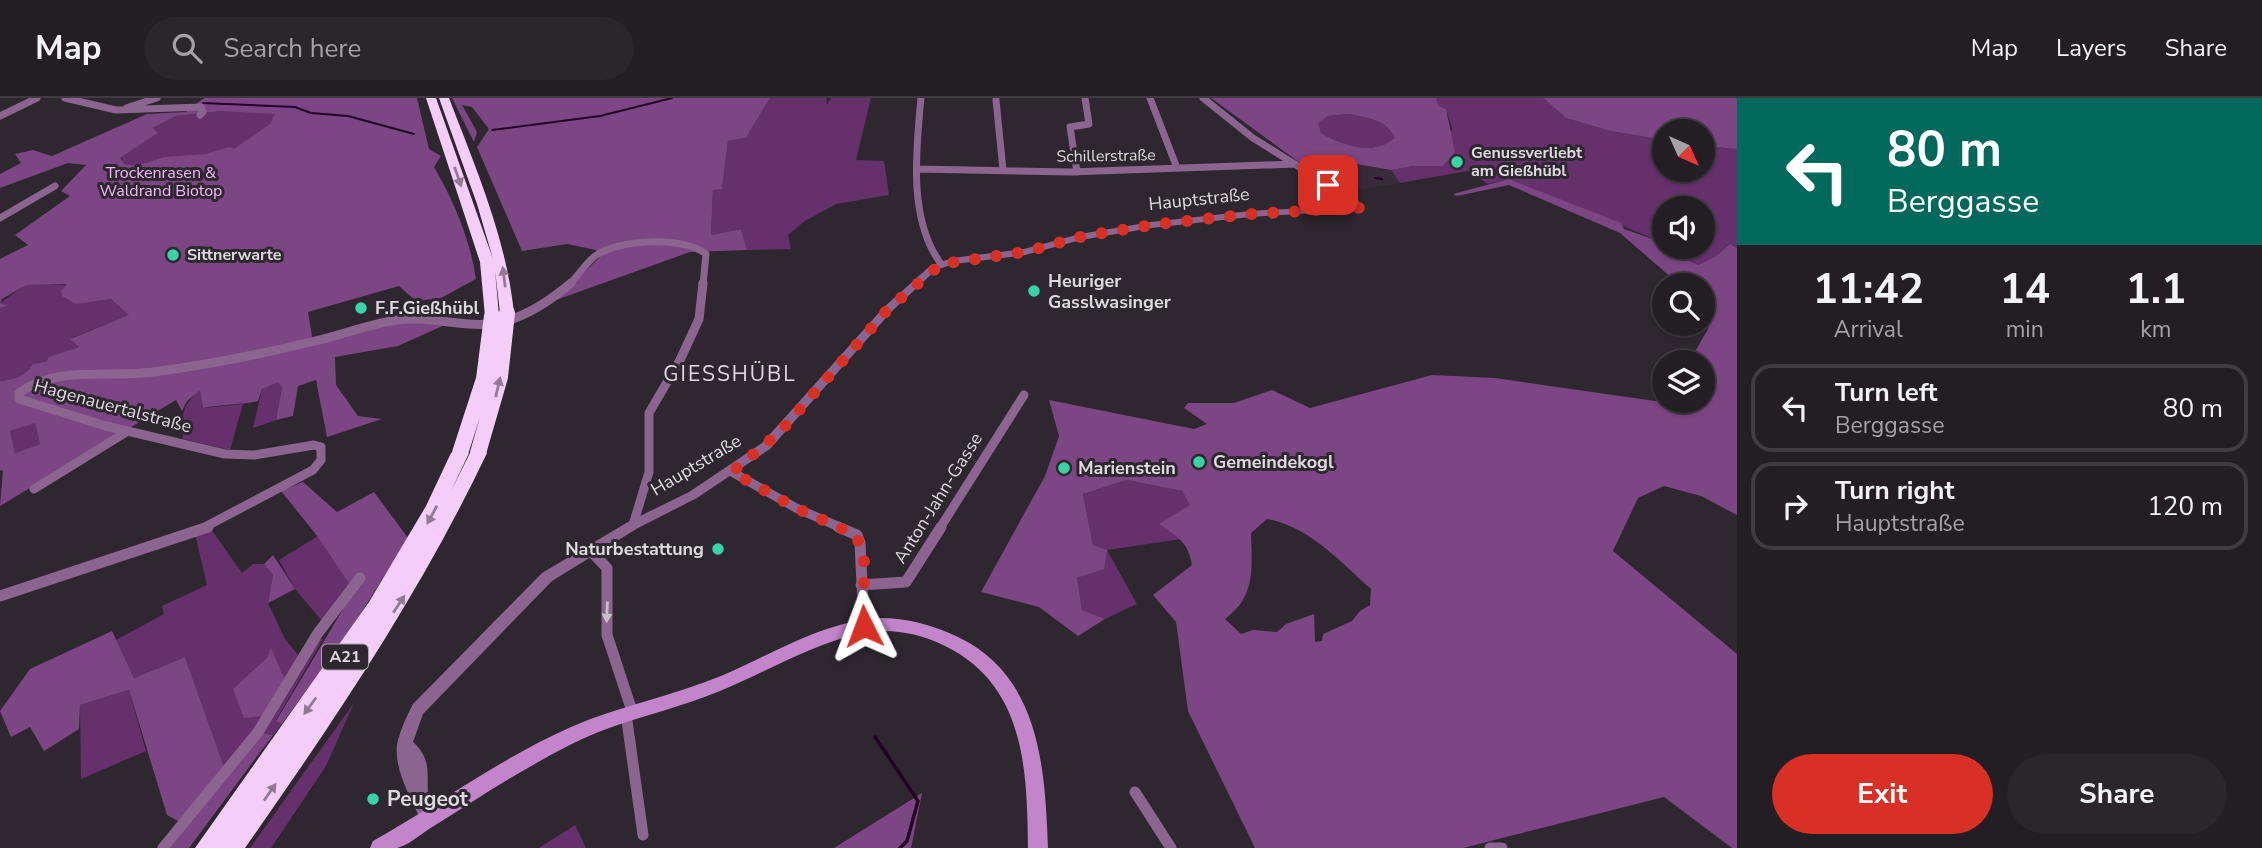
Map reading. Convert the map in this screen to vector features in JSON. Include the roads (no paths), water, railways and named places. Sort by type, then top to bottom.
[{"type":"highway","name":"A21","points":[[431,98],[487,262],[500,315]]},
{"type":"highway","name":"A21","points":[[231,848],[354,673],[414,580],[453,509],[469,453],[500,315],[505,278],[497,241],[443,98]]},
{"type":"highway","name":"A21","points":[[207,848],[345,657],[397,577],[469,453]]},
{"type":"main road","points":[[380,848],[546,749],[629,712],[713,687],[827,637],[864,626],[915,628],[959,642],[995,670],[1008,689],[1027,732],[1038,848]]},
{"type":"street","points":[[0,116],[37,98]]},
{"type":"street","points":[[65,98],[119,111],[174,112],[201,107],[203,112],[200,115]]},
{"type":"street","points":[[119,111],[157,98]]},
{"type":"street","points":[[921,98],[917,169],[927,245],[941,264]]},
{"type":"street","points":[[1077,172],[1070,127],[1089,124],[1084,98]]},
{"type":"street","points":[[1150,98],[1177,169]]},
{"type":"street","points":[[1203,98],[1253,138],[1359,205],[1358,208]]},
{"type":"street","points":[[996,100],[1003,170]]},
{"type":"street","name":"Schillerstraße","points":[[917,169],[1077,172],[1295,164]]},
{"type":"street","points":[[0,218],[55,186]]},
{"type":"street","name":"Hauptstraße","points":[[429,819],[420,792],[413,787],[404,768],[407,730],[418,709],[547,576],[633,525],[672,507],[732,472],[780,432],[888,309],[941,264],[1025,252],[1080,237],[1151,225],[1250,214],[1358,208]]},
{"type":"street","name":"Hagenauertalstraße","points":[[0,596],[116,555],[207,527],[313,470],[321,463],[323,454],[321,447],[314,445],[254,455],[225,454],[128,431],[59,409],[28,404],[19,399],[19,393],[27,385],[53,376],[150,372],[303,344],[406,318],[476,326],[498,323],[544,302],[571,282],[594,256],[616,247],[680,243],[700,247],[706,254],[701,311],[686,349],[649,413],[649,472],[633,525]]},
{"type":"street","name":"Anton-Jahn-Gasse","points":[[861,584],[906,582],[1024,395]]},
{"type":"street","points":[[34,489],[128,431]]},
{"type":"street","points":[[732,472],[796,508],[856,535],[864,556],[861,584],[864,626]]},
{"type":"street","points":[[591,551],[607,568],[607,635],[629,712],[643,835]]},
{"type":"street","points":[[163,848],[258,732],[318,633],[360,578]]},
{"type":"street","points":[[1135,792],[1171,848]]},
{"type":"street","points":[[1490,848],[1502,848]]},
{"type":"waterway","points":[[492,130],[600,116],[672,98]]},
{"type":"waterway","points":[[203,103],[295,107],[311,113],[348,116],[414,134]]},
{"type":"waterway","points":[[1375,178],[1382,179]]},
{"type":"waterway","points":[[875,737],[918,801],[907,841],[900,848]]},
{"type":"place","name":"Genussverliebt am Gießhübl","points":[[1457,162]]},
{"type":"place","name":"Sittnerwarte","points":[[173,255]]},
{"type":"place","name":"Heuriger Gasslwasinger","points":[[1034,291]]},
{"type":"place","name":"F.F.Gießhübl","points":[[361,308]]},
{"type":"place","name":"Gemeindekogl","points":[[1199,462]]},
{"type":"place","name":"Marienstein","points":[[1064,468]]},
{"type":"place","name":"Naturbestattung","points":[[718,549]]},
{"type":"place","name":"Peugeot","points":[[373,799]]},
{"type":"district","name":"GIESSHÜBL","points":[[730,374]]},
{"type":"park label","name":"Trockenrasen & Waldrand Biotop","points":[[161,182]]}]
